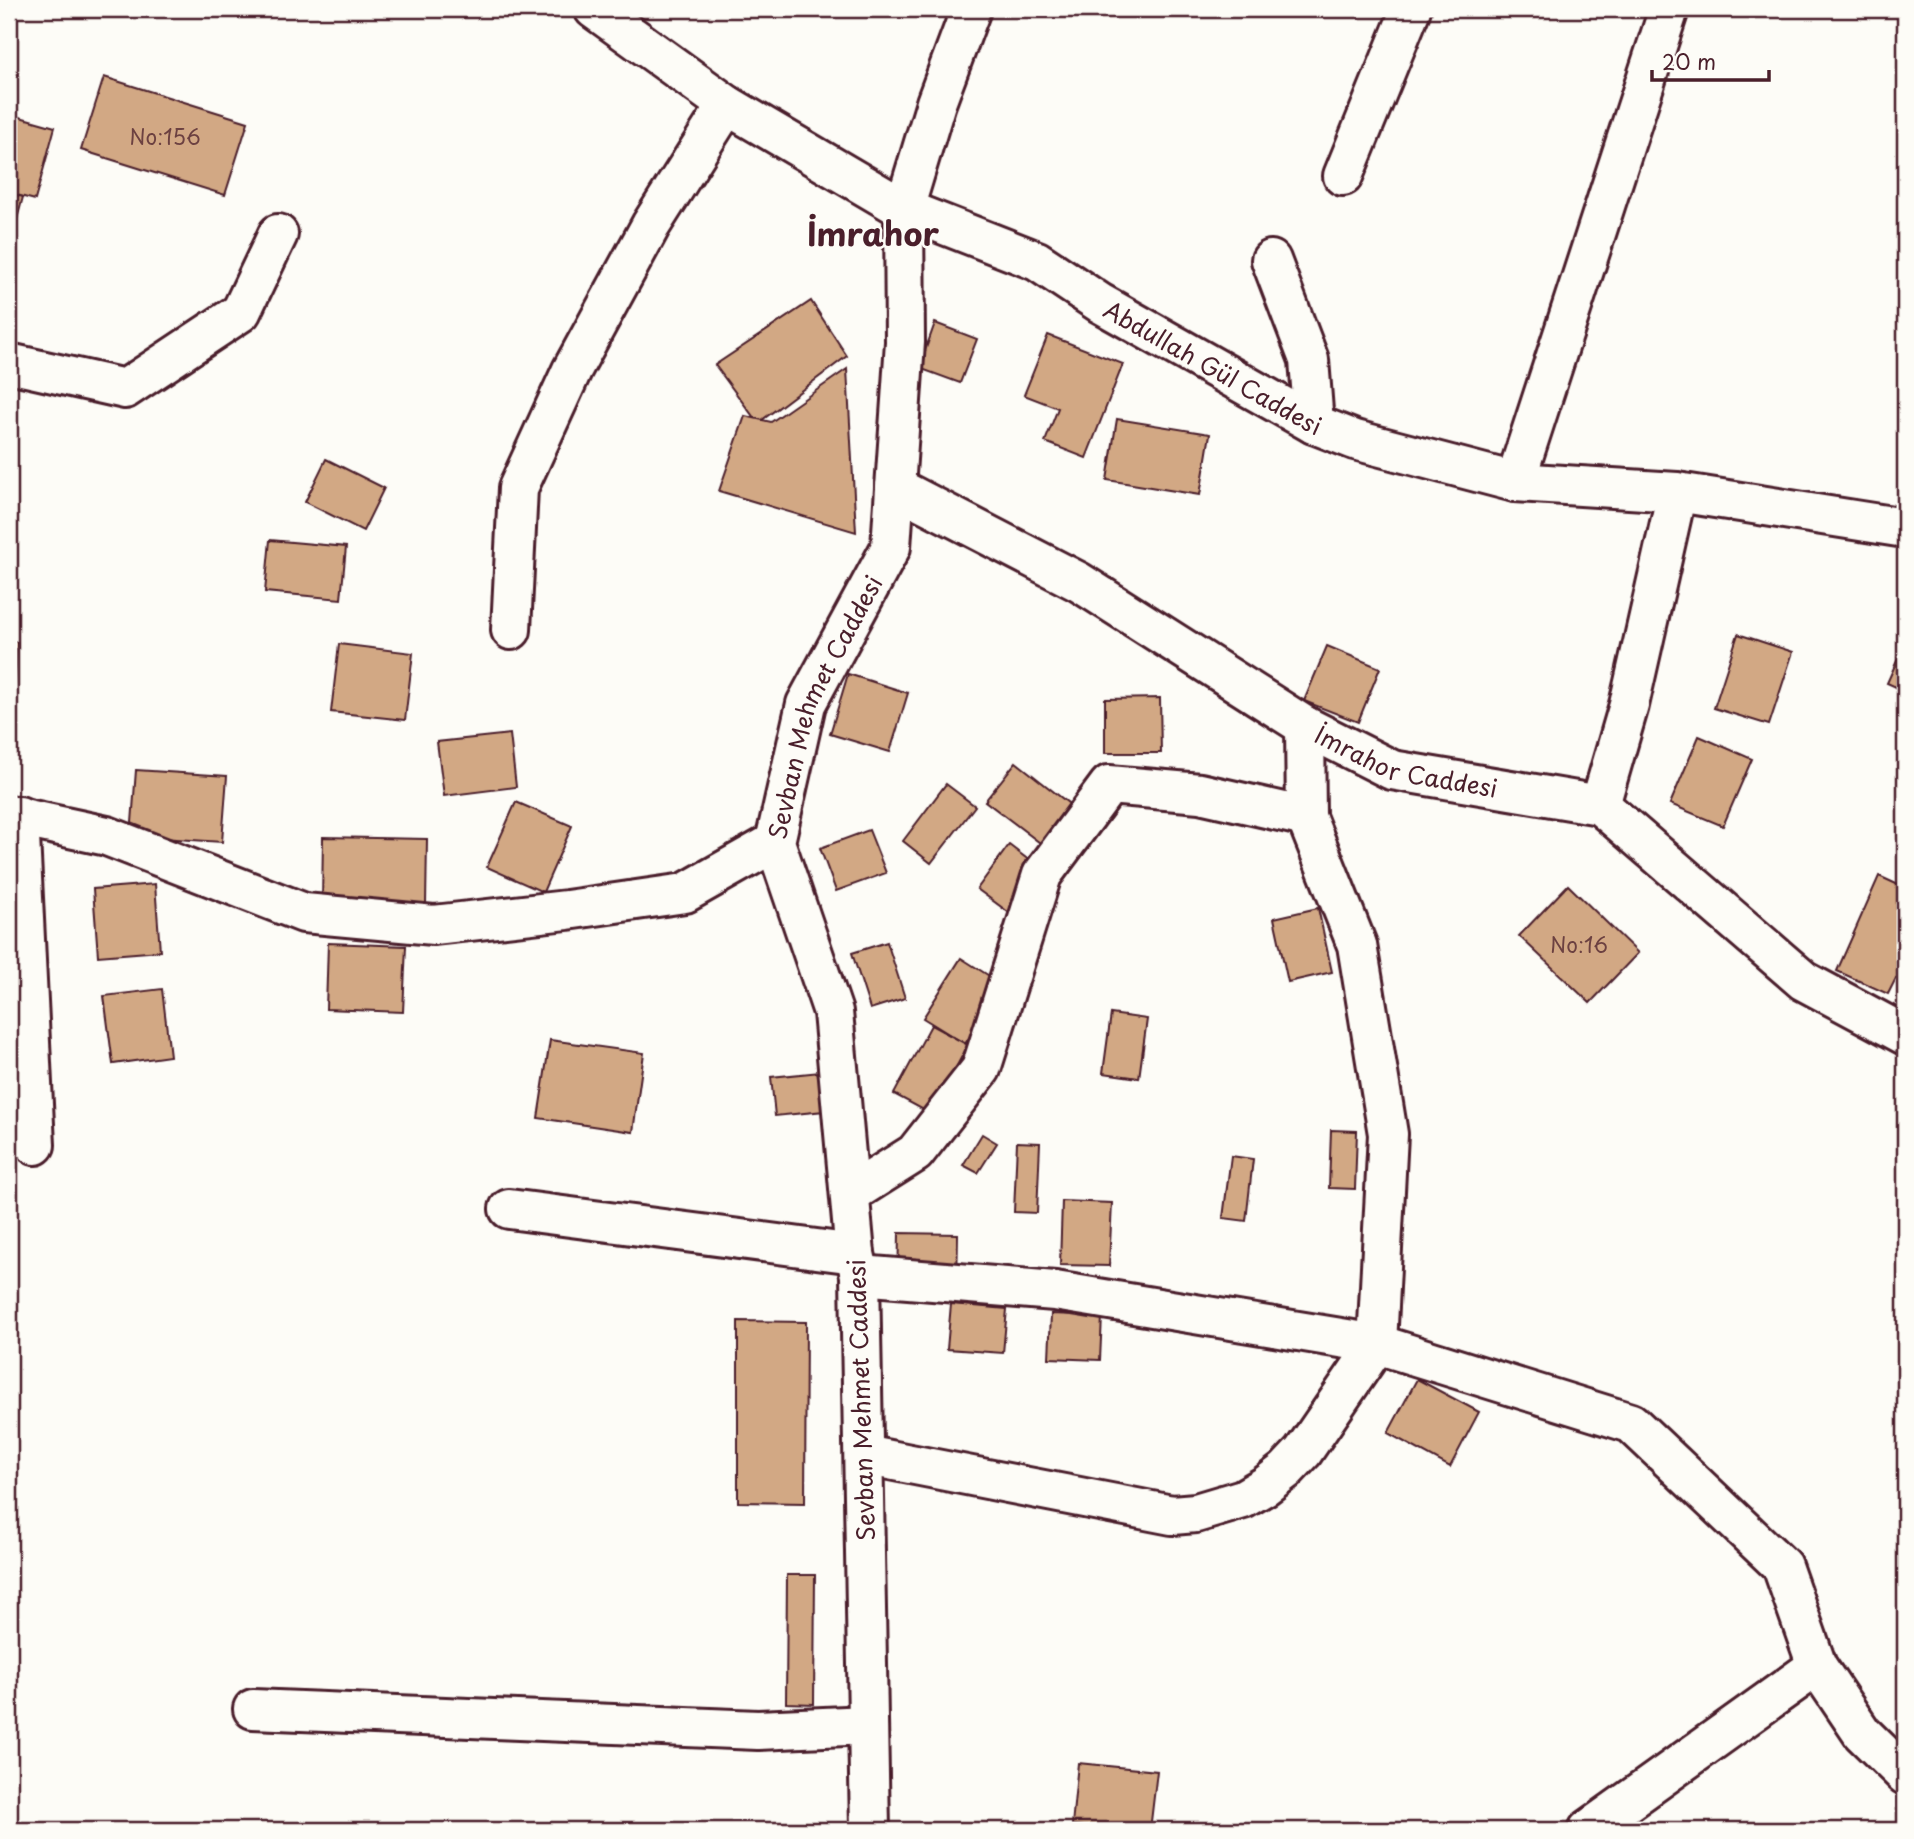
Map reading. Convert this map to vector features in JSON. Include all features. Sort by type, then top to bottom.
[{"type":"street","name":"Abdullah Gül Caddesi","points":[[594,9],[727,105],[904,209],[1037,261],[1100,303],[1314,424],[1355,440],[1515,482],[1677,492],[1905,528]]},
{"type":"street","name":"Sevban Mehmet Caddesi","points":[[870,1830],[858,1265],[833,1012],[775,842],[806,704],[891,547],[905,342],[904,209],[936,103],[971,9]]},
{"type":"street","points":[[1343,176],[1411,9]]},
{"type":"street","points":[[1515,482],[1669,9]]},
{"type":"street","points":[[511,630],[518,488],[572,370],[651,225],[727,105]]},
{"type":"street","points":[[9,363],[125,389],[241,312],[278,234]]},
{"type":"street","points":[[1271,260],[1309,360],[1314,424]]},
{"type":"street","name":"İmrahor Caddesi","points":[[895,487],[1079,582],[1305,726],[1392,770],[1600,805]]},
{"type":"street","points":[[1677,492],[1629,705],[1600,805],[1804,981],[1905,1034]]},
{"type":"street","points":[[863,1455],[1172,1515],[1196,1513],[1243,1499],[1286,1470],[1303,1452],[1377,1344],[1388,1134],[1357,945],[1306,817],[1305,726]]},
{"type":"street","points":[[850,1194],[915,1153],[981,1069],[1042,875],[1109,785],[1200,793],[1306,817]]},
{"type":"street","points":[[35,1145],[14,816],[107,836],[304,913],[434,925],[567,911],[685,892],[775,842]]},
{"type":"street","points":[[509,1209],[858,1265],[1055,1291],[1377,1344],[1631,1423],[1782,1566],[1817,1666],[1862,1733],[1905,1775]]},
{"type":"street","points":[[1605,1826],[1817,1666]]},
{"type":"street","points":[[253,1709],[758,1730],[869,1725]]},
{"type":"building","points":[[9,9],[15,9],[9,46]]},
{"type":"building","points":[[104,77],[248,122],[225,195],[81,150]]},
{"type":"building","points":[[9,114],[55,127],[35,200],[9,193]]},
{"type":"building","points":[[9,193],[23,197],[9,249]]},
{"type":"building","points":[[811,301],[847,356],[758,423],[715,365]]},
{"type":"building","points":[[935,323],[977,339],[960,383],[919,368]]},
{"type":"building","points":[[1048,335],[1123,364],[1086,458],[1045,442],[1058,408],[1024,395]]},
{"type":"building","points":[[847,369],[856,532],[719,491],[745,416],[771,422]]},
{"type":"building","points":[[1117,419],[1210,434],[1200,495],[1107,480]]},
{"type":"building","points":[[326,459],[384,488],[363,531],[305,502]]},
{"type":"building","points":[[270,540],[346,547],[341,599],[265,592]]},
{"type":"building","points":[[1738,634],[1793,652],[1769,725],[1714,708]]},
{"type":"building","points":[[9,642],[17,642],[13,735],[9,734]]},
{"type":"building","points":[[1905,643],[1905,691],[1887,683]]},
{"type":"building","points":[[339,644],[413,653],[405,720],[331,712]]},
{"type":"building","points":[[1327,646],[1380,668],[1358,722],[1304,701]]},
{"type":"building","points":[[848,674],[908,693],[890,752],[830,734]]},
{"type":"building","points":[[1160,698],[1161,753],[1105,753],[1105,699]]},
{"type":"building","points":[[510,734],[516,787],[444,796],[437,742]]},
{"type":"building","points":[[1699,736],[1752,759],[1723,826],[1670,804]]},
{"type":"building","points":[[1016,762],[1082,814],[1052,852],[985,801]]},
{"type":"building","points":[[136,770],[227,776],[222,842],[131,836]]},
{"type":"building","points":[[946,784],[975,806],[931,863],[903,841]]},
{"type":"building","points":[[516,802],[572,826],[543,892],[487,867]]},
{"type":"building","points":[[869,830],[886,873],[836,891],[820,848]]},
{"type":"building","points":[[323,837],[427,839],[426,905],[322,903]]},
{"type":"building","points":[[1009,845],[1051,877],[1019,920],[977,889]]},
{"type":"building","points":[[1879,876],[1905,888],[1905,982],[1896,978],[1888,994],[1837,971]]},
{"type":"building","points":[[155,884],[160,951],[98,956],[93,889]]},
{"type":"building","points":[[1568,885],[1638,953],[1590,1003],[1519,936]]},
{"type":"building","points":[[1318,908],[1332,972],[1288,982],[1274,918]]},
{"type":"building","points":[[887,942],[905,998],[870,1009],[852,953]]},
{"type":"building","points":[[328,943],[406,946],[403,1012],[326,1009]]},
{"type":"building","points":[[961,958],[1002,984],[965,1044],[923,1018]]},
{"type":"building","points":[[162,989],[170,1056],[113,1064],[104,996]]},
{"type":"building","points":[[1111,1014],[1147,1019],[1139,1078],[1103,1073]]},
{"type":"building","points":[[931,1025],[968,1045],[931,1114],[894,1094]]},
{"type":"building","points":[[550,1040],[644,1053],[633,1132],[538,1118]]},
{"type":"building","points":[[820,1072],[824,1111],[775,1116],[771,1077]]},
{"type":"building","points":[[1331,1130],[1357,1131],[1355,1189],[1329,1188]]},
{"type":"building","points":[[982,1134],[997,1143],[978,1173],[963,1165]]},
{"type":"building","points":[[1017,1142],[1040,1143],[1037,1213],[1014,1212]]},
{"type":"building","points":[[1231,1156],[1253,1159],[1246,1221],[1223,1218]]},
{"type":"building","points":[[1062,1201],[1112,1203],[1109,1266],[1060,1265]]},
{"type":"building","points":[[899,1233],[958,1234],[957,1288],[898,1287]]},
{"type":"building","points":[[951,1304],[1007,1309],[1003,1353],[947,1349]]},
{"type":"building","points":[[1051,1314],[1102,1316],[1100,1360],[1049,1358]]},
{"type":"building","points":[[738,1321],[806,1322],[805,1503],[738,1502]]},
{"type":"building","points":[[1417,1379],[1479,1412],[1450,1467],[1388,1433]]},
{"type":"building","points":[[787,1575],[815,1575],[814,1704],[786,1703]]},
{"type":"building","points":[[1078,1763],[1157,1771],[1150,1830],[1072,1825]]},
{"type":"district","name":"İmrahor","points":[[873,233]]}]
